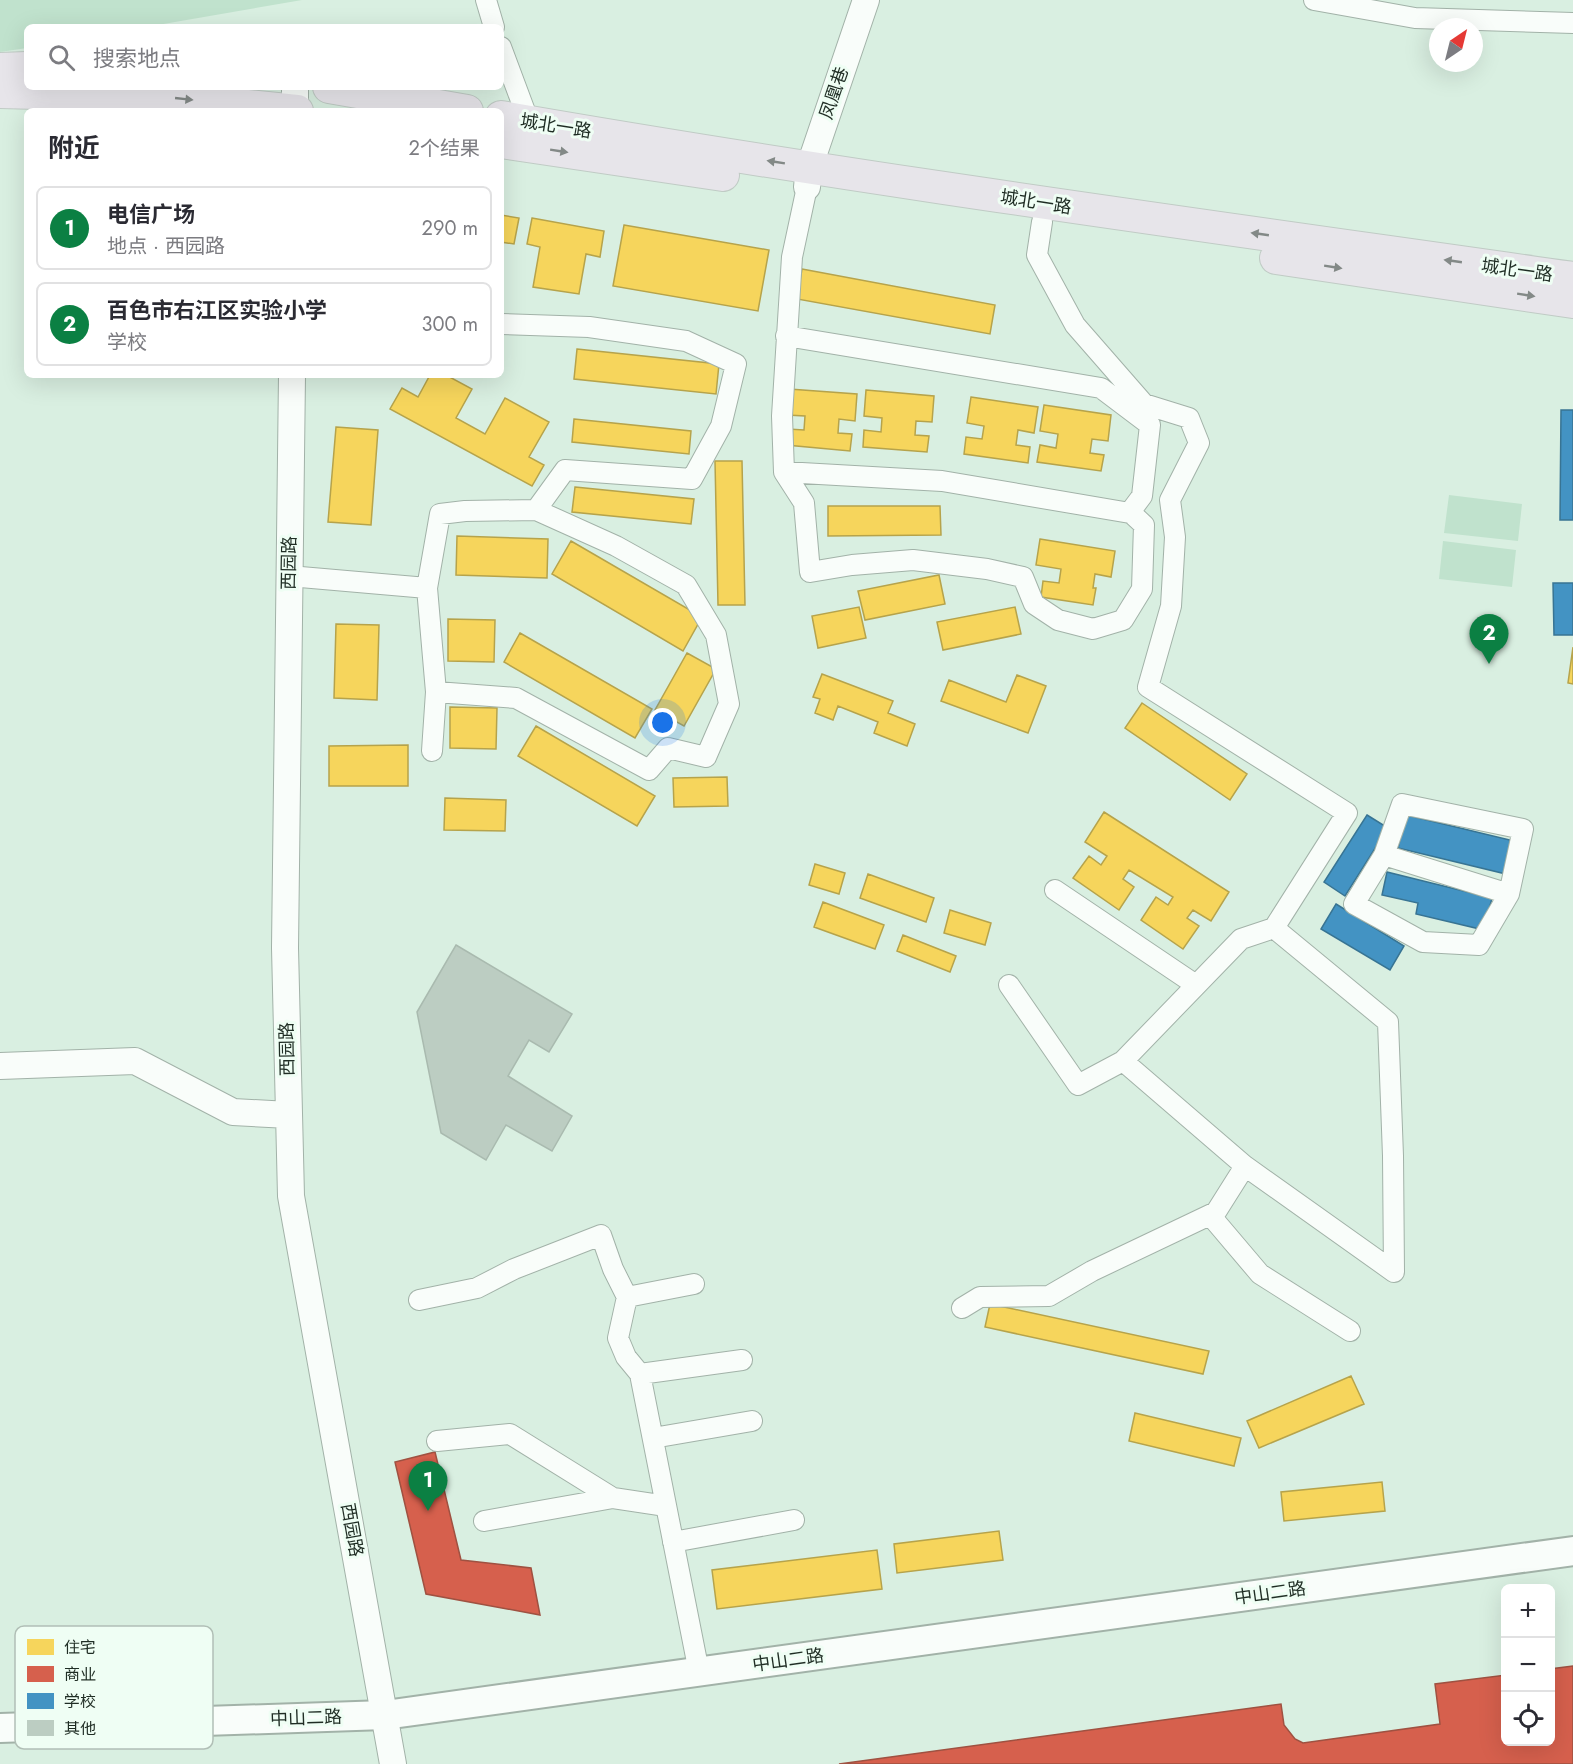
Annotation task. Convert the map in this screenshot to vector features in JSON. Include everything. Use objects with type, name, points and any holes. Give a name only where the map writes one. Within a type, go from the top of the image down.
[{"type":"main road","points":[[0,69],[24,68]]},
{"type":"main road","points":[[346,90],[450,108]]},
{"type":"main road","points":[[0,92],[150,96],[267,108]]},
{"type":"main road","name":"城北一路","points":[[515,119],[1042,222],[1573,302]]},
{"type":"main road","name":"城北一路","points":[[504,142],[1054,205],[1573,278]]},
{"type":"main road","name":"中山二路","points":[[213,1721],[385,1715],[1573,1551]]},
{"type":"main road","name":"中山二路","points":[[0,1728],[15,1727]]},
{"type":"street","points":[[486,0],[493,24]]},
{"type":"street","name":"凤凰巷","points":[[808,177],[866,0]]},
{"type":"street","points":[[1314,0],[1415,18],[1573,23]]},
{"type":"street","points":[[504,62],[515,119]]},
{"type":"street","points":[[295,90],[296,108]]},
{"type":"street","points":[[784,472],[942,481],[1130,513],[1144,525],[1142,589],[1123,620],[1093,629],[1058,621],[1034,604],[1023,577],[987,569],[913,560],[852,565],[810,572],[804,502],[784,472],[782,416],[792,257],[808,177]]},
{"type":"street","points":[[1009,985],[1078,1085],[1123,1061],[1241,939],[1274,928],[1347,813],[1148,687],[1171,606],[1175,537],[1170,500],[1198,443],[1189,418],[1144,404],[1075,325],[1037,255],[1042,222]]},
{"type":"street","points":[[504,324],[589,327],[686,341],[736,364],[721,426],[692,479],[565,470],[536,510]]},
{"type":"street","points":[[786,336],[1101,388],[1150,425],[1142,496],[1130,513]]},
{"type":"street","name":"西园路","points":[[292,378],[285,948],[291,1196],[393,1764]]},
{"type":"street","points":[[432,751],[436,692],[427,588],[440,514],[465,511],[536,510],[616,546],[686,585],[716,635],[729,705],[706,757],[668,748],[649,770],[516,698],[436,692]]},
{"type":"street","points":[[289,576],[427,588]]},
{"type":"street","points":[[1402,804],[1522,829],[1509,894],[1479,945],[1423,942],[1354,904],[1384,855],[1402,804]]},
{"type":"street","points":[[1384,855],[1509,894]]},
{"type":"street","points":[[1055,890],[1196,986]]},
{"type":"street","points":[[1123,1061],[1245,1166],[1394,1272],[1388,1022],[1274,928]]},
{"type":"street","points":[[0,1066],[135,1061],[233,1112],[289,1115]]},
{"type":"street","points":[[962,1308],[980,1297],[1049,1296],[1092,1271],[1216,1212],[1245,1166]]},
{"type":"street","points":[[1210,1215],[1260,1274],[1350,1331]]},
{"type":"street","points":[[419,1300],[477,1288],[514,1269],[601,1235],[613,1269],[627,1298],[618,1338],[626,1357],[640,1374],[699,1672]]},
{"type":"street","points":[[627,1298],[694,1284]]},
{"type":"street","points":[[640,1374],[742,1360]]},
{"type":"street","points":[[652,1438],[752,1421]]},
{"type":"street","points":[[437,1441],[510,1434],[613,1498]]},
{"type":"street","points":[[484,1521],[613,1498],[666,1506]]},
{"type":"street","points":[[673,1542],[794,1520]]},
{"type":"green space","points":[[0,0],[302,0],[163,24],[24,24],[24,48],[0,52]]},
{"type":"green space","points":[[1449,495],[1522,504],[1518,541],[1444,533]]},
{"type":"green space","points":[[1443,541],[1516,550],[1512,587],[1439,579]]},
{"type":"building: 住宅","points":[[504,216],[519,218],[514,244],[504,242]]},
{"type":"building: 住宅","points":[[532,218],[604,231],[600,257],[586,254],[579,294],[533,287],[540,247],[527,244]]},
{"type":"building: 住宅","points":[[624,225],[769,250],[758,311],[613,286]]},
{"type":"building: 住宅","points":[[802,269],[995,305],[990,334],[797,299]]},
{"type":"building: 住宅","points":[[577,349],[719,364],[716,394],[574,379]]},
{"type":"building: 住宅","points":[[428,378],[452,378],[472,389],[456,418],[485,434],[505,398],[549,422],[529,457],[544,465],[532,486],[390,409],[402,388],[418,397]]},
{"type":"building: 住宅","points":[[789,389],[857,394],[855,421],[839,419],[838,433],[852,434],[850,451],[786,445],[788,429],[804,430],[805,416],[787,415]]},
{"type":"building: 住宅","points":[[866,390],[934,396],[932,422],[916,421],[915,435],[929,436],[927,452],[863,447],[864,430],[881,432],[882,418],[864,416]]},
{"type":"building: 住宅","points":[[971,397],[1038,407],[1034,433],[1018,430],[1016,445],[1030,447],[1028,463],[964,454],[966,437],[982,439],[984,426],[967,423]]},
{"type":"building: 住宅","points":[[1044,405],[1111,415],[1108,441],[1092,439],[1090,453],[1104,455],[1101,471],[1037,462],[1040,445],[1056,448],[1058,434],[1040,431]]},
{"type":"building: 住宅","points":[[574,419],[691,431],[689,454],[572,442]]},
{"type":"building: 住宅","points":[[336,427],[378,430],[371,525],[328,522]]},
{"type":"building: 住宅","points":[[715,461],[742,461],[745,605],[718,605]]},
{"type":"building: 住宅","points":[[575,487],[694,499],[691,524],[572,512]]},
{"type":"building: 住宅","points":[[828,506],[940,506],[941,535],[828,536]]},
{"type":"building: 住宅","points":[[457,536],[548,539],[547,578],[456,575]]},
{"type":"building: 住宅","points":[[1040,539],[1115,551],[1111,577],[1095,574],[1093,588],[1096,588],[1093,605],[1041,597],[1043,581],[1059,583],[1061,569],[1036,565]]},
{"type":"building: 住宅","points":[[571,541],[702,617],[683,651],[552,574]]},
{"type":"building: 住宅","points":[[939,575],[945,604],[865,620],[858,591]]},
{"type":"building: 住宅","points":[[859,607],[866,638],[818,648],[812,616]]},
{"type":"building: 住宅","points":[[1015,607],[1021,634],[943,650],[937,622]]},
{"type":"building: 住宅","points":[[448,619],[495,620],[494,662],[448,661]]},
{"type":"building: 住宅","points":[[336,624],[379,625],[377,700],[334,698]]},
{"type":"building: 住宅","points":[[520,633],[652,709],[635,738],[504,662]]},
{"type":"building: 住宅","points":[[1573,647],[1573,684],[1568,683]]},
{"type":"building: 住宅","points":[[687,653],[716,669],[684,726],[655,710]]},
{"type":"building: 住宅","points":[[822,674],[893,701],[888,713],[915,724],[907,746],[874,733],[878,722],[838,706],[833,720],[815,713],[820,699],[813,697]]},
{"type":"building: 住宅","points":[[1017,675],[1046,686],[1028,733],[941,701],[949,680],[1006,702]]},
{"type":"building: 住宅","points":[[1142,703],[1247,774],[1230,800],[1125,728]]},
{"type":"building: 住宅","points":[[450,707],[497,708],[496,749],[450,748]]},
{"type":"building: 住宅","points":[[536,726],[655,796],[637,826],[518,756]]},
{"type":"building: 住宅","points":[[408,745],[408,786],[329,786],[329,746]]},
{"type":"building: 住宅","points":[[727,777],[728,806],[674,807],[673,778]]},
{"type":"building: 住宅","points":[[445,798],[506,800],[505,831],[444,830]]},
{"type":"building: 住宅","points":[[1104,812],[1229,892],[1211,921],[1193,910],[1187,918],[1199,926],[1183,949],[1141,920],[1156,897],[1168,905],[1173,897],[1129,870],[1123,879],[1134,887],[1119,910],[1073,878],[1089,856],[1101,865],[1107,856],[1085,842]]},
{"type":"building: 住宅","points":[[815,864],[845,873],[839,894],[809,885]]},
{"type":"building: 住宅","points":[[868,874],[934,898],[926,922],[860,898]]},
{"type":"building: 住宅","points":[[823,902],[884,925],[875,949],[814,927]]},
{"type":"building: 住宅","points":[[950,910],[991,923],[985,945],[944,933]]},
{"type":"building: 住宅","points":[[903,935],[956,956],[950,972],[897,951]]},
{"type":"building: 住宅","points":[[990,1304],[1209,1351],[1203,1374],[985,1327]]},
{"type":"building: 住宅","points":[[1351,1376],[1364,1404],[1259,1448],[1247,1421]]},
{"type":"building: 住宅","points":[[1135,1413],[1241,1438],[1234,1466],[1129,1441]]},
{"type":"building: 住宅","points":[[1382,1482],[1385,1511],[1284,1521],[1281,1492]]},
{"type":"building: 住宅","points":[[999,1531],[1003,1560],[897,1573],[894,1544]]},
{"type":"building: 住宅","points":[[877,1550],[882,1589],[717,1609],[712,1570]]},
{"type":"building: 商业","points":[[435,1452],[461,1560],[531,1568],[540,1615],[426,1594],[395,1462]]},
{"type":"building: 商业","points":[[1573,1666],[1573,1764],[839,1764],[1281,1704],[1284,1725],[1295,1739],[1303,1743],[1440,1724],[1435,1684],[1501,1676],[1501,1746],[1555,1746],[1555,1668]]},
{"type":"building: 学校","points":[[1561,410],[1573,410],[1573,520],[1560,520]]},
{"type":"building: 学校","points":[[1553,583],[1573,583],[1573,635],[1554,635]]},
{"type":"building: 学校","points":[[1367,815],[1388,828],[1345,896],[1324,882]]},
{"type":"building: 学校","points":[[1406,815],[1514,841],[1506,874],[1398,848]]},
{"type":"building: 学校","points":[[1387,872],[1492,898],[1484,930],[1416,914],[1418,903],[1382,895]]},
{"type":"building: 学校","points":[[1336,904],[1404,946],[1390,970],[1321,929]]},
{"type":"building: 其他","points":[[456,945],[572,1014],[549,1052],[529,1040],[508,1076],[572,1116],[552,1151],[506,1125],[486,1160],[441,1133],[417,1012]]},
{"type":"place","name":"百色市右江区实验小学","points":[[1489,664]]},
{"type":"place","name":"电信广场","points":[[428,1511]]}]
